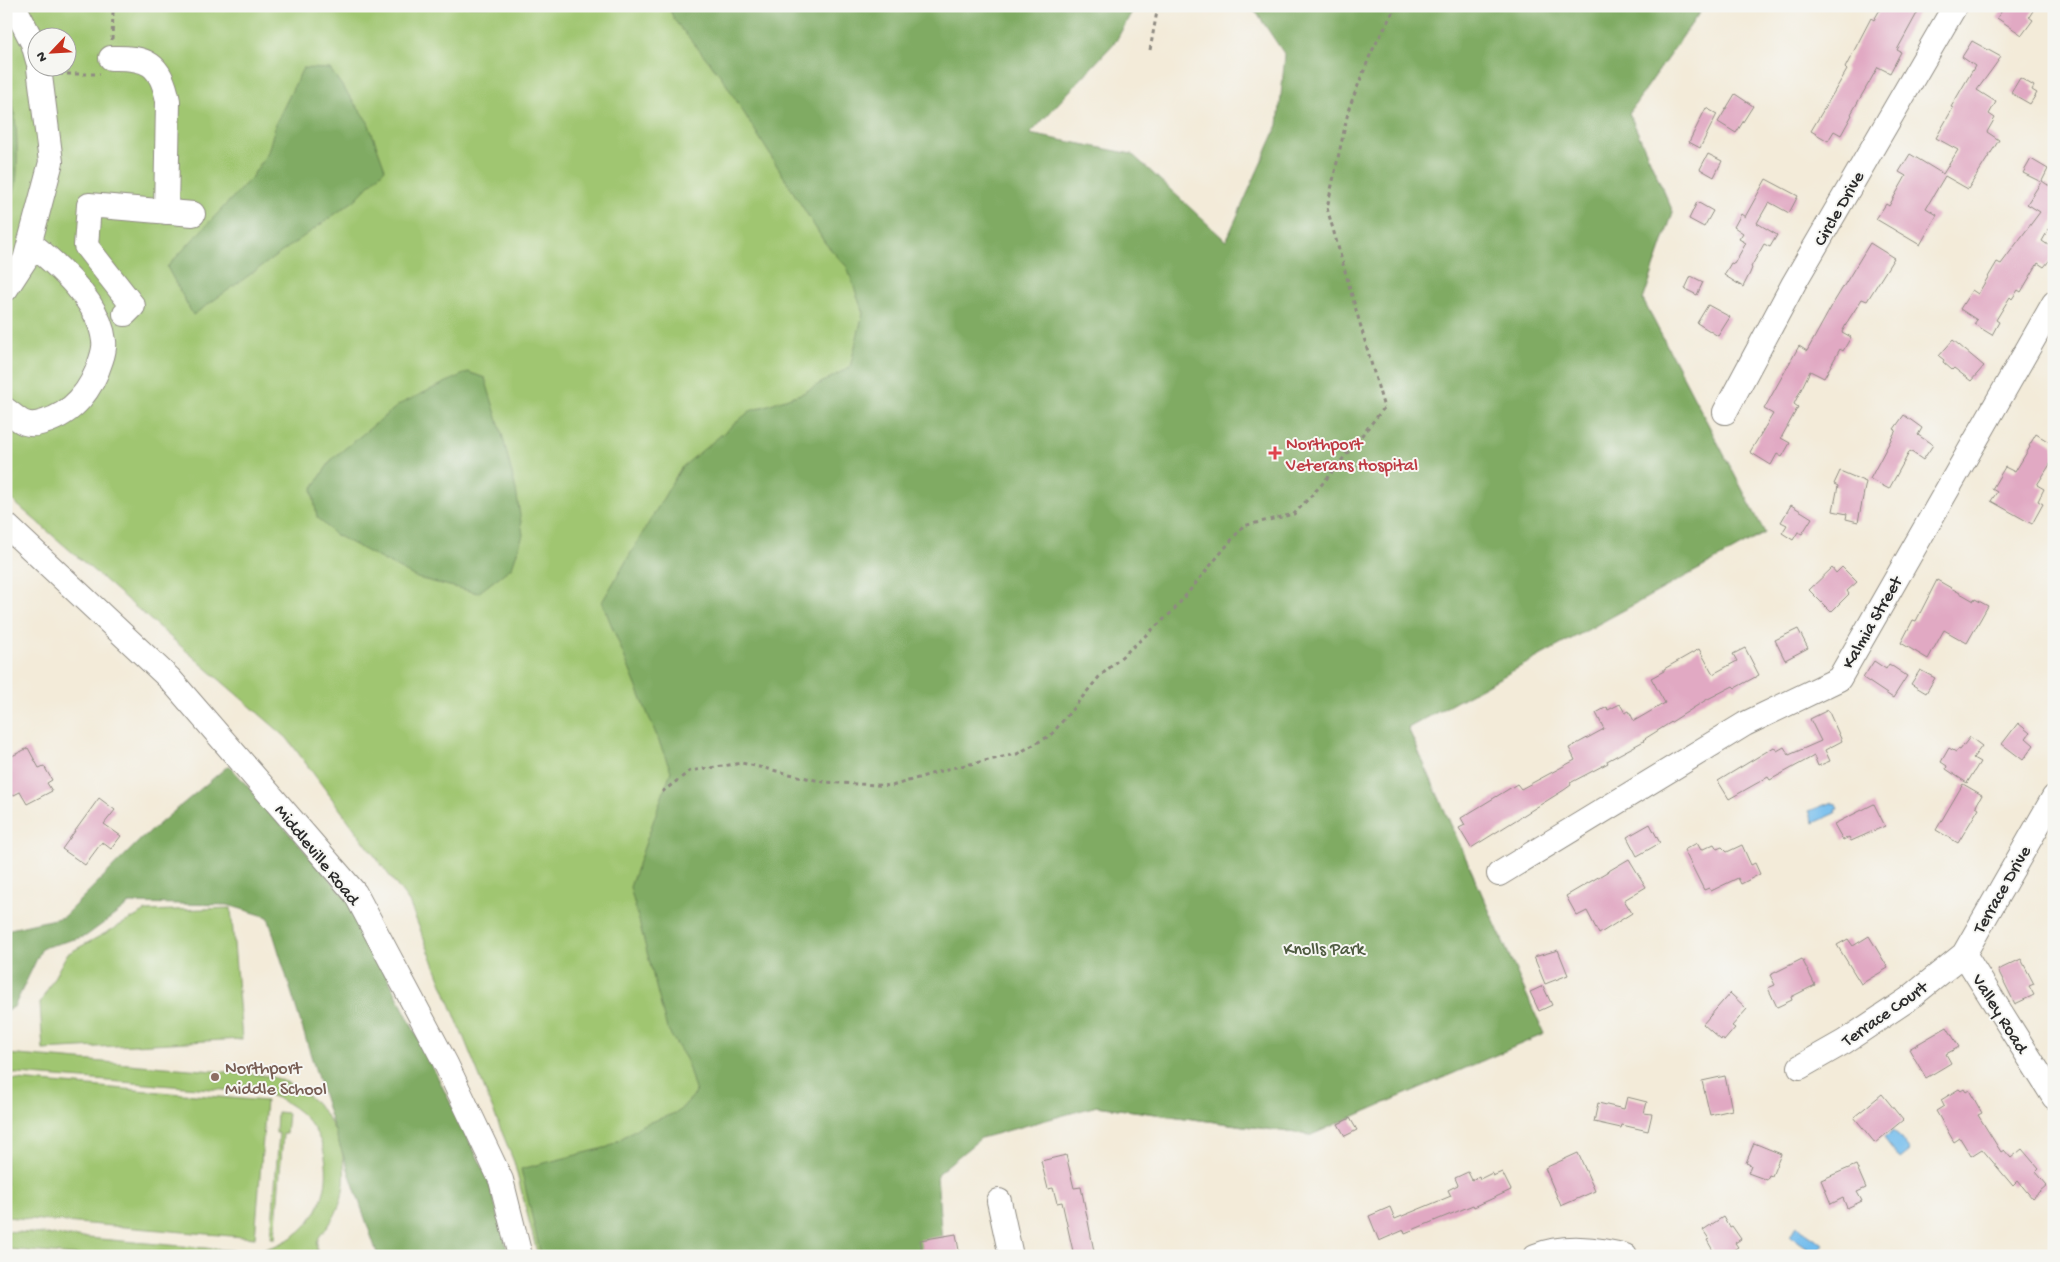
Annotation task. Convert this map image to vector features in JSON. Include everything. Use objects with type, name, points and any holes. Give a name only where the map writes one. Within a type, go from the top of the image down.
[{"type":"street","points":[[14,6],[28,33]]},
{"type":"street","name":"Circle Drive","points":[[1725,412],[1794,283],[1955,6]]},
{"type":"street","points":[[111,58],[131,58],[152,64],[165,86],[168,101],[166,212]]},
{"type":"street","points":[[6,289],[25,260],[51,162],[40,78]]},
{"type":"street","points":[[102,334],[127,322],[125,314],[133,306],[86,246],[89,205],[193,214]]},
{"type":"street","points":[[6,410],[24,423],[32,424],[49,420],[62,414],[77,403],[90,385],[100,363],[102,334],[84,298],[58,265],[30,243]]},
{"type":"street","name":"Kalmia Street","points":[[1499,874],[1745,724],[1839,679],[2054,303]]},
{"type":"street","name":"Middleville Road","points":[[6,525],[170,679],[355,893],[446,1064],[501,1180],[520,1256]]},
{"type":"street","name":"Terrace Drive","points":[[1964,954],[2054,797]]},
{"type":"street","name":"Terrace Court","points":[[1800,1067],[1844,1042],[1907,1000],[1964,954]]},
{"type":"street","name":"Valley Road","points":[[1964,954],[2054,1097]]},
{"type":"street","points":[[999,1201],[1010,1256]]},
{"type":"street","points":[[1535,1256],[1572,1249],[1604,1250],[1625,1256]]},
{"type":"path","points":[[1150,50],[1158,6]]},
{"type":"path","points":[[662,792],[690,771],[742,763],[824,782],[892,786],[947,770],[1016,754],[1051,735],[1099,677],[1172,612],[1243,526],[1294,514],[1324,482],[1384,408],[1327,208],[1349,108],[1371,53],[1396,6]]},
{"type":"green space","name":"Knolls Park","points":[[6,6],[861,6],[1294,652],[1578,58],[1704,6],[1629,113],[1673,212],[1643,300],[1765,533],[1408,728],[1544,1034],[1311,1135],[1096,1106],[980,1136],[842,1256],[538,1256],[514,1162],[409,902],[287,738],[6,495]]},
{"type":"green space","name":"Knolls Park","points":[[668,6],[1135,6],[1116,41],[1030,134],[1132,154],[1226,241],[1278,125],[1285,55],[1252,6],[1704,6],[1629,113],[1673,212],[1643,300],[1765,533],[1408,728],[1544,1034],[1311,1135],[1097,1106],[981,1138],[937,1174],[943,1256],[541,1256],[521,1169],[608,1147],[642,1125],[678,1112],[696,1093],[686,1059],[667,1029],[630,887],[671,771],[602,602],[681,468],[750,411],[803,393],[850,367],[863,313],[847,267],[825,243],[721,76],[675,21]]},
{"type":"green space","points":[[303,68],[330,69],[368,122],[385,169],[355,200],[193,315],[167,267],[251,178],[268,152],[276,123]]},
{"type":"green space","points":[[6,79],[15,115],[17,173],[15,187],[6,209]]},
{"type":"green space","points":[[468,372],[485,378],[516,490],[523,535],[512,567],[478,593],[417,578],[334,534],[317,517],[312,489],[332,459],[400,404]]},
{"type":"green space","points":[[229,765],[350,902],[488,1178],[509,1256],[378,1256],[330,1117],[268,917],[228,905],[131,903],[86,936],[42,948],[14,1007],[6,1011],[6,930],[63,917],[140,840]]},
{"type":"green space","points":[[231,908],[242,1039],[43,1050],[40,1003],[67,954],[146,911]]},
{"type":"green space","points":[[6,1054],[263,1075],[284,1081],[302,1091],[317,1104],[329,1121],[338,1139],[343,1159],[344,1179],[341,1200],[333,1219],[319,1238],[317,1256],[86,1256],[6,1249],[6,1231],[240,1251],[274,1246],[300,1231],[317,1209],[326,1183],[325,1155],[314,1129],[293,1107],[262,1093],[6,1073]]},
{"type":"green space","points":[[6,1079],[266,1101],[255,1238],[6,1217]]},
{"type":"green space","points":[[277,1112],[288,1113],[286,1134],[283,1134],[275,1238],[271,1238],[279,1133],[276,1133]]},
{"type":"water","points":[[1832,802],[1833,804],[1835,803],[1838,809],[1835,810],[1836,813],[1814,823],[1809,811]]},
{"type":"water","points":[[1894,1130],[1910,1151],[1900,1159],[1884,1138]]},
{"type":"water","points":[[1797,1226],[1823,1244],[1816,1254],[1806,1250],[1807,1248],[1790,1236]]},
{"type":"building","points":[[1882,6],[1921,6],[1897,50],[1901,52],[1890,73],[1878,67],[1841,135],[1834,131],[1828,141],[1811,131],[1847,70],[1845,68],[1871,18],[1874,20]]},
{"type":"building","points":[[2005,6],[2036,6],[2029,17],[2033,20],[2022,35],[1997,18]]},
{"type":"building","points":[[1972,41],[2001,57],[1977,90],[1996,102],[1989,114],[1995,118],[1987,132],[1999,140],[1968,189],[1945,176],[1926,208],[1937,215],[1920,245],[1876,219],[1886,204],[1889,206],[1906,176],[1899,172],[1910,154],[1943,174],[1958,150],[1936,138],[1953,108],[1951,107],[1975,66],[1962,57]]},
{"type":"building","points":[[2020,78],[2034,86],[2032,90],[2037,93],[2030,104],[2011,93]]},
{"type":"building","points":[[1735,94],[1753,106],[1736,133],[1718,122]]},
{"type":"building","points":[[1706,108],[1717,114],[1700,148],[1689,142]]},
{"type":"building","points":[[1708,154],[1722,161],[1714,177],[1700,169]]},
{"type":"building","points":[[2031,159],[2048,169],[2042,181],[2054,189],[2054,220],[2042,241],[2054,249],[2054,255],[2044,267],[2038,263],[2021,292],[2018,290],[2012,299],[2010,297],[1996,320],[1999,322],[1992,335],[1974,324],[1977,320],[1960,309],[1972,290],[1978,294],[1997,262],[2001,264],[2040,212],[2027,204],[2041,182],[2023,173]]},
{"type":"building","points":[[1766,179],[1798,196],[1789,213],[1769,202],[1757,223],[1777,235],[1770,247],[1764,244],[1751,267],[1743,287],[1724,275],[1731,263],[1734,264],[1746,243],[1739,239],[1743,233],[1734,227],[1741,214],[1745,217]]},
{"type":"building","points":[[1697,202],[1713,211],[1704,227],[1689,219]]},
{"type":"building","points":[[1870,243],[1894,258],[1867,301],[1862,299],[1849,319],[1842,332],[1851,337],[1843,351],[1840,349],[1824,378],[1810,371],[1794,404],[1798,407],[1781,438],[1790,443],[1782,457],[1777,454],[1771,465],[1750,452],[1773,414],[1764,409],[1799,346],[1807,351]]},
{"type":"building","points":[[1691,276],[1703,282],[1697,295],[1685,289]]},
{"type":"building","points":[[1708,305],[1730,317],[1718,336],[1697,323]]},
{"type":"building","points":[[1953,340],[1984,366],[1971,381],[1954,368],[1952,370],[1939,356]]},
{"type":"building","points":[[1904,415],[1922,428],[1918,435],[1933,445],[1923,460],[1910,451],[1889,489],[1870,479],[1896,430],[1894,429]]},
{"type":"building","points":[[2036,434],[2054,445],[2054,458],[2037,485],[2044,489],[2038,501],[2043,504],[2032,524],[1991,501],[1997,492],[1992,489],[2005,467],[2015,472]]},
{"type":"building","points":[[1840,471],[1866,482],[1858,522],[1846,519],[1847,514],[1833,511],[1838,486],[1834,484]]},
{"type":"building","points":[[1791,505],[1812,518],[1802,534],[1798,532],[1793,540],[1782,533],[1787,525],[1781,522]]},
{"type":"building","points":[[1842,567],[1857,582],[1847,591],[1849,594],[1831,612],[1809,590],[1832,568],[1836,573]]},
{"type":"building","points":[[1937,580],[1974,601],[1975,599],[1988,606],[1967,643],[1944,630],[1928,659],[1901,643],[1913,620],[1916,621]]},
{"type":"building","points":[[1798,629],[1808,648],[1785,660],[1775,640]]},
{"type":"building","points":[[1745,648],[1759,675],[1735,688],[1733,686],[1706,700],[1644,741],[1607,761],[1608,763],[1570,783],[1571,785],[1564,790],[1471,848],[1459,828],[1465,825],[1461,818],[1517,784],[1521,789],[1575,760],[1569,748],[1604,729],[1596,713],[1607,707],[1608,710],[1620,704],[1625,713],[1629,711],[1634,721],[1665,703],[1651,678],[1664,671],[1664,669],[1699,649],[1713,674],[1737,661],[1733,654]]},
{"type":"building","points":[[1874,661],[1886,669],[1889,664],[1907,676],[1893,698],[1863,678]]},
{"type":"building","points":[[1920,670],[1935,678],[1926,693],[1911,684]]},
{"type":"building","points":[[1828,710],[1842,741],[1825,750],[1830,761],[1818,766],[1814,756],[1770,780],[1768,777],[1729,799],[1718,781],[1774,747],[1777,751],[1784,747],[1789,755],[1821,741],[1810,719]]},
{"type":"building","points":[[2018,723],[2030,733],[2026,738],[2034,745],[2023,760],[2002,744]]},
{"type":"building","points":[[1970,737],[1982,746],[1973,758],[1980,762],[1967,783],[1946,769],[1947,766],[1941,762],[1949,748],[1956,752],[1958,749],[1960,750]]},
{"type":"building","points":[[28,748],[39,768],[44,766],[52,780],[47,783],[52,791],[27,804],[20,792],[6,799],[6,759]]},
{"type":"building","points":[[1963,784],[1982,795],[1976,806],[1979,808],[1958,843],[1936,830]]},
{"type":"building","points":[[99,798],[115,810],[104,824],[121,836],[111,849],[102,842],[85,865],[62,849]]},
{"type":"building","points":[[1874,804],[1885,826],[1851,841],[1849,837],[1843,840],[1834,824]]},
{"type":"building","points":[[1650,824],[1660,843],[1637,856],[1627,837]]},
{"type":"building","points":[[1697,843],[1701,850],[1714,844],[1717,849],[1722,847],[1727,852],[1742,845],[1751,865],[1755,863],[1760,874],[1741,884],[1738,878],[1711,891],[1709,888],[1704,890],[1684,850]]},
{"type":"building","points":[[1629,859],[1646,887],[1624,900],[1632,913],[1599,934],[1587,911],[1577,916],[1566,896]]},
{"type":"building","points":[[1869,936],[1888,968],[1861,984],[1837,945],[1848,939],[1853,946]]},
{"type":"building","points":[[1558,950],[1568,975],[1545,984],[1534,957]]},
{"type":"building","points":[[1802,959],[1815,985],[1791,997],[1792,1000],[1777,1007],[1768,988],[1775,985],[1770,975]]},
{"type":"building","points":[[2021,959],[2034,984],[2029,986],[2034,995],[2015,1004],[1998,970]]},
{"type":"building","points":[[1543,986],[1552,1005],[1539,1011],[1530,992]]},
{"type":"building","points":[[1730,993],[1747,1009],[1732,1026],[1735,1028],[1724,1041],[1703,1024]]},
{"type":"building","points":[[1947,1027],[1959,1047],[1946,1054],[1951,1063],[1926,1078],[1909,1049]]},
{"type":"building","points":[[1725,1076],[1732,1110],[1710,1115],[1702,1081]]},
{"type":"building","points":[[1959,1089],[1961,1091],[1964,1089],[1966,1092],[1969,1090],[1982,1113],[1978,1115],[2001,1152],[2004,1150],[2011,1158],[2022,1149],[2039,1169],[2036,1172],[2047,1185],[2032,1198],[2018,1181],[2013,1186],[1982,1149],[1971,1156],[1960,1138],[1954,1142],[1936,1111],[1944,1106],[1941,1100]]},
{"type":"building","points":[[1882,1094],[1903,1120],[1875,1143],[1854,1117]]},
{"type":"building","points":[[1627,1097],[1647,1102],[1644,1113],[1652,1114],[1648,1131],[1622,1125],[1621,1128],[1594,1122],[1598,1103],[1624,1109]]},
{"type":"building","points":[[1350,1118],[1357,1130],[1345,1136],[1338,1124]]},
{"type":"building","points":[[1754,1143],[1781,1154],[1772,1176],[1769,1175],[1767,1180],[1748,1173],[1751,1165],[1746,1163]]},
{"type":"building","points":[[1578,1153],[1595,1191],[1561,1206],[1545,1168]]},
{"type":"building","points":[[1066,1155],[1074,1188],[1081,1187],[1095,1256],[1074,1256],[1062,1202],[1057,1203],[1053,1188],[1048,1189],[1041,1161]]},
{"type":"building","points":[[1856,1165],[1866,1188],[1857,1192],[1862,1201],[1847,1208],[1843,1198],[1831,1204],[1821,1180]]},
{"type":"building","points":[[1468,1172],[1472,1180],[1479,1176],[1480,1179],[1492,1173],[1493,1176],[1502,1172],[1511,1190],[1474,1207],[1473,1205],[1405,1233],[1404,1230],[1379,1241],[1369,1216],[1390,1207],[1395,1219],[1451,1196],[1448,1190],[1458,1185],[1455,1178]]},
{"type":"building","points":[[1723,1217],[1741,1239],[1735,1243],[1738,1247],[1724,1256],[1716,1256],[1703,1230]]},
{"type":"building","points":[[956,1234],[960,1256],[932,1256],[931,1251],[922,1252],[920,1240]]},
{"type":"place","name":"Northport Veterans Hospital","points":[[1275,453]]},
{"type":"place","name":"Northport Middle School","points":[[215,1077]]}]
